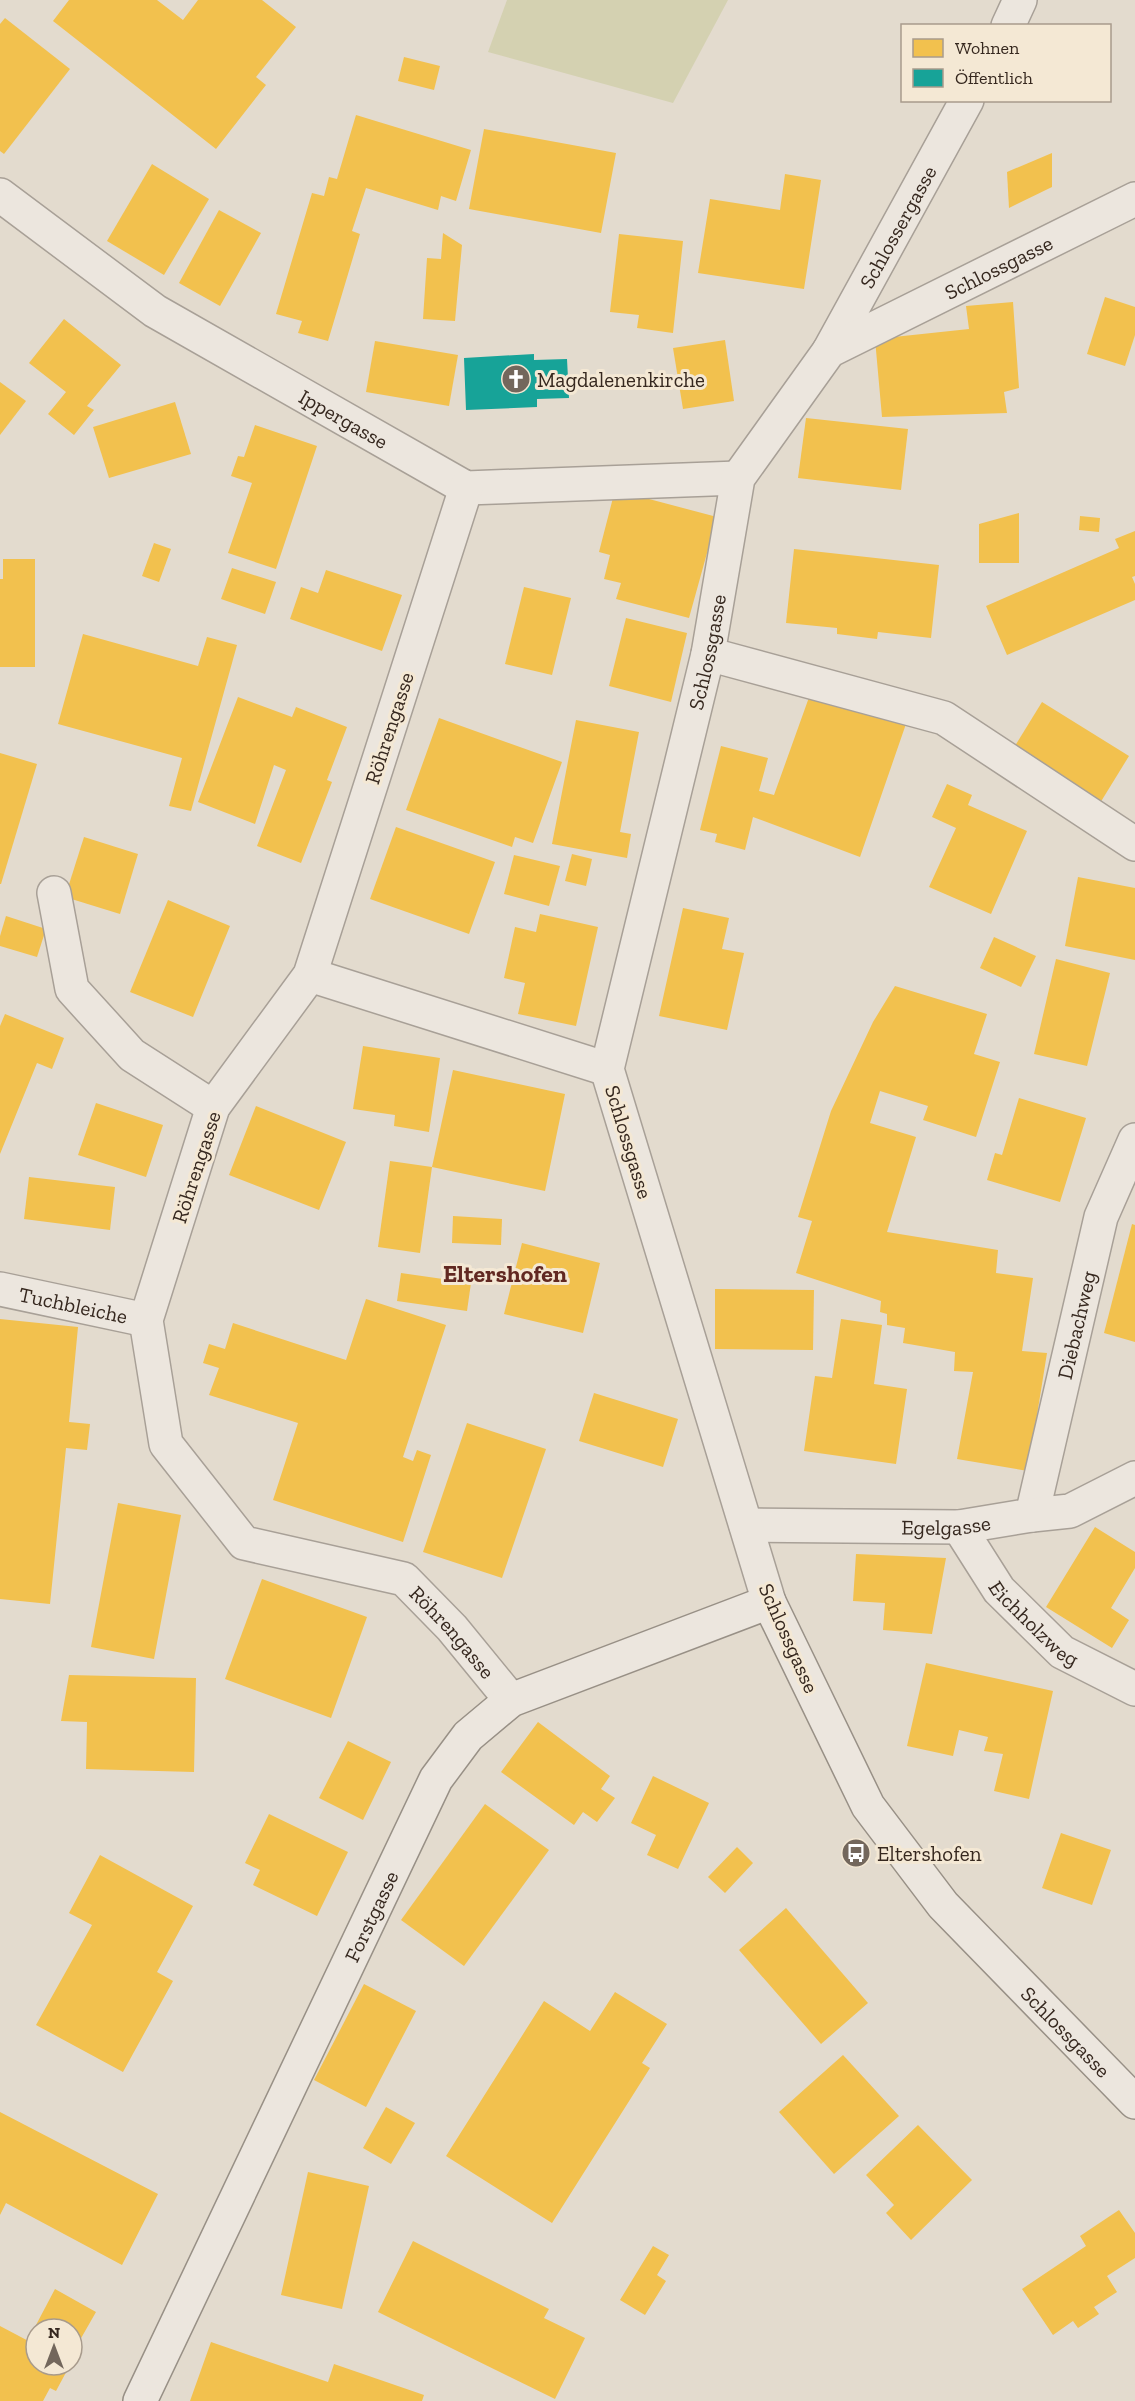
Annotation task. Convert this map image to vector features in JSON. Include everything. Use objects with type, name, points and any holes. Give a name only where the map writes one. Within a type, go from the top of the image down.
[{"type":"street","name":"Schlossergasse","points":[[829,351],[966,102]]},
{"type":"street","name":"Ippergasse","points":[[0,195],[155,311],[466,488]]},
{"type":"street","name":"Schlossgasse","points":[[1135,199],[829,351],[738,478],[708,654],[607,1069],[768,1602],[868,1806],[943,1905],[1135,2103]]},
{"type":"street","points":[[466,488],[738,478]]},
{"type":"street","name":"Röhrengasse","points":[[466,488],[310,975],[213,1107],[147,1320],[166,1444],[244,1543],[404,1579],[452,1628],[511,1700]]},
{"type":"street","points":[[708,654],[944,718],[1135,844]]},
{"type":"street","points":[[54,893],[72,989],[132,1055],[213,1107]]},
{"type":"street","points":[[310,975],[607,1069]]},
{"type":"street","name":"Diebachweg","points":[[1032,1515],[1101,1217],[1135,1140]]},
{"type":"street","name":"Tuchbleiche","points":[[0,1289],[147,1320]]},
{"type":"street","name":"Egelgasse","points":[[746,1525],[959,1527],[1070,1511],[1135,1478]]},
{"type":"street","name":"Eichholzweg","points":[[959,1527],[999,1590],[1062,1652],[1135,1689]]},
{"type":"street","name":"Forstgasse","points":[[140,2401],[436,1779],[468,1736],[511,1700],[768,1602]]},
{"type":"shaded area","points":[[507,0],[728,0],[673,103],[488,52]]},
{"type":"building: Wohnen","points":[[69,0],[157,0],[183,20],[198,0],[262,0],[296,27],[256,77],[266,85],[216,149],[53,21]]},
{"type":"building: Wohnen","points":[[5,18],[70,69],[4,154],[0,151],[0,24]]},
{"type":"building: Wohnen","points":[[404,57],[440,66],[434,90],[398,81]]},
{"type":"building: Wohnen","points":[[356,115],[471,150],[456,201],[441,196],[438,210],[366,188],[352,231],[360,234],[328,341],[298,333],[302,321],[276,314],[312,193],[324,196],[329,177],[337,179]]},
{"type":"building: Wohnen","points":[[484,129],[616,153],[601,233],[469,209]]},
{"type":"building: Wohnen","points":[[1052,153],[1052,187],[1009,208],[1007,172]]},
{"type":"building: Wohnen","points":[[152,164],[209,199],[164,275],[107,241]]},
{"type":"building: Wohnen","points":[[785,174],[821,180],[804,289],[698,273],[710,199],[780,210]]},
{"type":"building: Wohnen","points":[[219,210],[261,233],[220,306],[179,283]]},
{"type":"building: Wohnen","points":[[443,233],[462,245],[455,321],[423,319],[427,258],[441,259]]},
{"type":"building: Wohnen","points":[[619,234],[683,241],[673,333],[637,328],[639,315],[610,312]]},
{"type":"building: Wohnen","points":[[1105,297],[1135,307],[1135,335],[1125,366],[1087,354]]},
{"type":"building: Wohnen","points":[[1013,302],[1019,388],[1004,392],[1007,413],[882,417],[875,339],[969,329],[966,306]]},
{"type":"building: Wohnen","points":[[64,319],[121,365],[87,406],[94,410],[74,435],[48,414],[66,392],[29,363]]},
{"type":"building: Wohnen","points":[[725,340],[734,401],[683,409],[673,348]]},
{"type":"building: Wohnen","points":[[375,341],[458,355],[449,406],[366,392]]},
{"type":"building: Wohnen","points":[[0,382],[26,401],[0,435]]},
{"type":"building: Wohnen","points":[[175,402],[191,454],[109,478],[93,427]]},
{"type":"building: Wohnen","points":[[806,418],[908,429],[901,490],[798,478]]},
{"type":"building: Wohnen","points":[[255,425],[317,446],[276,569],[228,553],[252,483],[231,476],[238,456],[244,457]]},
{"type":"building: Wohnen","points":[[615,490],[717,517],[689,618],[616,599],[621,583],[604,579],[610,555],[599,552]]},
{"type":"building: Wohnen","points":[[1019,513],[1019,563],[979,563],[979,524]]},
{"type":"building: Wohnen","points":[[1080,516],[1100,518],[1099,532],[1079,530]]},
{"type":"building: Wohnen","points":[[1135,531],[1135,576],[1132,577],[1135,584],[1135,600],[1007,655],[986,606],[1119,548],[1115,539]]},
{"type":"building: Wohnen","points":[[154,543],[171,549],[159,582],[142,576]]},
{"type":"building: Wohnen","points":[[794,549],[939,565],[931,638],[878,632],[877,639],[837,634],[837,628],[786,623]]},
{"type":"building: Wohnen","points":[[3,559],[35,559],[35,667],[0,667],[0,579],[3,579]]},
{"type":"building: Wohnen","points":[[232,568],[276,582],[265,614],[221,599]]},
{"type":"building: Wohnen","points":[[326,570],[402,595],[382,651],[290,619],[301,587],[318,593]]},
{"type":"building: Wohnen","points":[[524,587],[571,598],[552,675],[505,664]]},
{"type":"building: Wohnen","points":[[626,618],[687,633],[671,702],[609,686]]},
{"type":"building: Wohnen","points":[[83,634],[198,666],[207,637],[237,645],[191,811],[169,806],[182,758],[58,724]]},
{"type":"building: Wohnen","points":[[812,689],[907,721],[860,857],[753,817],[745,850],[715,842],[717,834],[700,830],[721,746],[768,758],[759,791],[774,795]]},
{"type":"building: Wohnen","points":[[238,697],[292,717],[296,707],[347,727],[327,780],[332,782],[301,863],[257,846],[286,770],[274,765],[255,824],[198,802]]},
{"type":"building: Wohnen","points":[[1042,702],[1129,756],[1097,808],[1010,754]]},
{"type":"building: Wohnen","points":[[439,718],[562,762],[533,843],[515,837],[512,847],[406,810]]},
{"type":"building: Wohnen","points":[[576,720],[639,732],[620,832],[631,834],[627,858],[552,844]]},
{"type":"building: Wohnen","points":[[0,753],[37,764],[1,884],[0,884]]},
{"type":"building: Wohnen","points":[[947,784],[972,795],[968,805],[1027,831],[991,914],[929,887],[956,828],[932,817]]},
{"type":"building: Wohnen","points":[[396,827],[495,862],[469,934],[370,899]]},
{"type":"building: Wohnen","points":[[84,837],[138,854],[120,914],[65,897]]},
{"type":"building: Wohnen","points":[[572,854],[592,859],[586,886],[565,881]]},
{"type":"building: Wohnen","points":[[514,855],[560,866],[549,906],[504,894]]},
{"type":"building: Wohnen","points":[[1078,877],[1135,888],[1135,960],[1065,946]]},
{"type":"building: Wohnen","points":[[168,900],[230,926],[193,1017],[130,992]]},
{"type":"building: Wohnen","points":[[683,908],[729,918],[722,949],[744,953],[727,1030],[659,1016]]},
{"type":"building: Wohnen","points":[[540,914],[598,927],[576,1026],[518,1014],[525,983],[504,978],[515,927],[536,932]]},
{"type":"building: Wohnen","points":[[6,916],[46,929],[37,957],[0,946],[0,936]]},
{"type":"building: Wohnen","points":[[994,937],[1036,956],[1021,987],[980,968]]},
{"type":"building: Wohnen","points":[[1056,959],[1110,973],[1087,1066],[1034,1054]]},
{"type":"building: Wohnen","points":[[895,986],[987,1014],[974,1054],[1000,1062],[976,1137],[923,1120],[928,1106],[880,1091],[870,1123],[916,1137],[887,1232],[998,1250],[996,1273],[1033,1278],[1022,1351],[1047,1353],[1028,1471],[957,1459],[973,1372],[954,1371],[955,1352],[903,1343],[905,1328],[887,1325],[887,1314],[880,1312],[881,1301],[796,1273],[812,1221],[798,1217],[831,1111],[873,1022]]},
{"type":"building: Wohnen","points":[[5,1014],[64,1038],[52,1069],[37,1063],[0,1154],[0,1026]]},
{"type":"building: Wohnen","points":[[363,1046],[440,1058],[429,1132],[394,1126],[395,1115],[353,1109]]},
{"type":"building: Wohnen","points":[[453,1070],[565,1094],[545,1191],[432,1167]]},
{"type":"building: Wohnen","points":[[1019,1098],[1086,1118],[1060,1202],[987,1180],[995,1153],[1002,1155]]},
{"type":"building: Wohnen","points":[[96,1103],[163,1125],[146,1177],[78,1155]]},
{"type":"building: Wohnen","points":[[256,1106],[346,1142],[319,1210],[229,1175]]},
{"type":"building: Wohnen","points":[[390,1161],[432,1167],[420,1253],[378,1247]]},
{"type":"building: Wohnen","points":[[29,1177],[115,1187],[110,1230],[24,1219]]},
{"type":"building: Wohnen","points":[[453,1216],[502,1219],[501,1245],[452,1243]]},
{"type":"building: Wohnen","points":[[1132,1224],[1135,1225],[1135,1342],[1104,1333]]},
{"type":"building: Wohnen","points":[[522,1243],[600,1263],[583,1333],[504,1314]]},
{"type":"building: Wohnen","points":[[401,1273],[471,1283],[467,1311],[397,1301]]},
{"type":"building: Wohnen","points":[[715,1289],[814,1290],[813,1350],[715,1349]]},
{"type":"building: Wohnen","points":[[366,1299],[446,1325],[403,1457],[413,1461],[417,1450],[431,1455],[403,1542],[273,1500],[298,1423],[209,1395],[219,1368],[203,1363],[209,1344],[225,1349],[233,1323],[346,1360]]},
{"type":"building: Wohnen","points":[[0,1319],[78,1327],[69,1422],[90,1424],[87,1450],[66,1448],[50,1604],[0,1599]]},
{"type":"building: Wohnen","points":[[841,1319],[882,1325],[874,1384],[907,1389],[896,1464],[804,1451],[815,1376],[832,1378]]},
{"type":"building: Wohnen","points":[[594,1393],[678,1419],[663,1467],[579,1441]]},
{"type":"building: Wohnen","points":[[467,1423],[546,1449],[502,1578],[423,1552]]},
{"type":"building: Wohnen","points":[[118,1503],[181,1515],[154,1659],[91,1647]]},
{"type":"building: Wohnen","points":[[1095,1527],[1135,1552],[1135,1568],[1111,1608],[1129,1620],[1112,1648],[1046,1607]]},
{"type":"building: Wohnen","points":[[856,1554],[946,1558],[932,1634],[883,1630],[885,1603],[853,1601]]},
{"type":"building: Wohnen","points":[[262,1579],[367,1617],[331,1718],[225,1679]]},
{"type":"building: Wohnen","points":[[926,1663],[1053,1691],[1029,1799],[994,1791],[1003,1754],[984,1751],[988,1737],[959,1730],[953,1756],[907,1746]]},
{"type":"building: Wohnen","points":[[69,1675],[196,1678],[194,1772],[86,1769],[87,1722],[61,1721]]},
{"type":"building: Wohnen","points":[[538,1722],[610,1776],[601,1789],[615,1798],[597,1822],[583,1812],[574,1825],[501,1772]]},
{"type":"building: Wohnen","points":[[348,1741],[391,1762],[363,1820],[319,1798]]},
{"type":"building: Wohnen","points":[[653,1776],[709,1803],[678,1869],[647,1855],[656,1835],[631,1823]]},
{"type":"building: Wohnen","points":[[485,1804],[549,1850],[464,1966],[401,1920]]},
{"type":"building: Wohnen","points":[[269,1814],[348,1852],[317,1916],[253,1885],[260,1870],[245,1863]]},
{"type":"building: Wohnen","points":[[1061,1833],[1111,1850],[1092,1905],[1042,1888]]},
{"type":"building: Wohnen","points":[[737,1847],[753,1863],[725,1893],[708,1877]]},
{"type":"building: Wohnen","points":[[100,1855],[193,1906],[157,1972],[173,1981],[123,2072],[36,2025],[92,1925],[69,1913]]},
{"type":"building: Wohnen","points":[[786,1908],[868,2003],[821,2044],[739,1950]]},
{"type":"building: Wohnen","points":[[364,1984],[416,2011],[366,2107],[314,2080]]},
{"type":"building: Wohnen","points":[[615,1992],[667,2024],[642,2063],[650,2068],[552,2223],[446,2156],[544,2001],[590,2031]]},
{"type":"building: Wohnen","points":[[843,2055],[899,2116],[834,2174],[779,2112]]},
{"type":"building: Wohnen","points":[[386,2107],[415,2123],[391,2164],[363,2148]]},
{"type":"building: Wohnen","points":[[0,2112],[158,2194],[122,2265],[6,2203],[0,2215]]},
{"type":"building: Wohnen","points":[[918,2125],[972,2180],[911,2240],[886,2213],[894,2205],[866,2175]]},
{"type":"building: Wohnen","points":[[308,2172],[369,2186],[342,2309],[281,2295]]},
{"type":"building: Wohnen","points":[[1119,2210],[1135,2233],[1135,2258],[1107,2276],[1117,2292],[1094,2307],[1099,2314],[1078,2328],[1073,2321],[1053,2335],[1022,2289],[1086,2246],[1080,2236]]},
{"type":"building: Wohnen","points":[[413,2241],[549,2309],[544,2318],[585,2338],[555,2399],[378,2312]]},
{"type":"building: Wohnen","points":[[653,2246],[669,2255],[657,2275],[666,2281],[645,2315],[620,2300]]},
{"type":"building: Wohnen","points":[[55,2289],[96,2312],[84,2333],[84,2317],[40,2317]]},
{"type":"building: Wohnen","points":[[0,2326],[24,2339],[24,2377],[64,2377],[56,2391],[50,2388],[43,2401],[0,2401]]},
{"type":"building: Wohnen","points":[[211,2342],[328,2382],[334,2364],[424,2395],[422,2401],[190,2401]]},
{"type":"building: Öffentlich","name":"Magdalenenkirche","points":[[534,354],[534,360],[567,359],[569,398],[537,399],[537,407],[466,410],[464,358]]},
{"type":"place","name":"Magdalenenkirche","points":[[516,379]]},
{"type":"place","name":"Eltershofen","points":[[856,1853]]},
{"type":"district","name":"Eltershofen","points":[[505,1273]]}]
